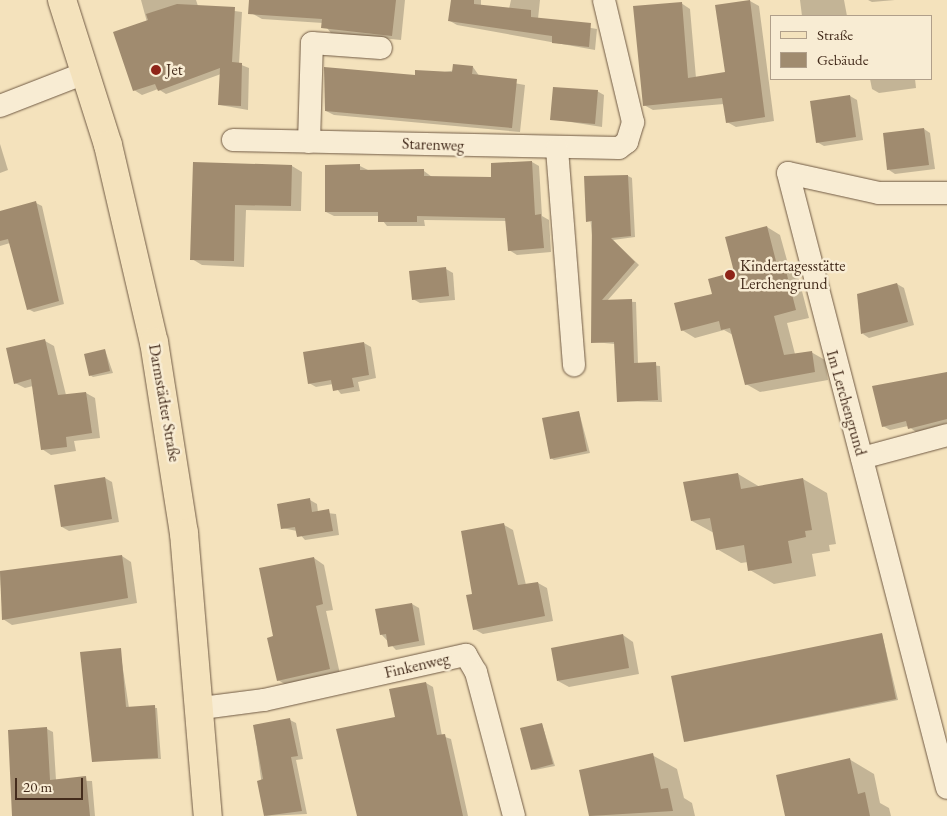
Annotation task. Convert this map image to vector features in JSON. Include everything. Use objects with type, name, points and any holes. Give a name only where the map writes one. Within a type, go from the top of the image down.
[{"type":"main road","name":"Darmstädter Straße","points":[[62,0],[132,236],[154,342],[175,460],[202,708],[208,816]]},
{"type":"street","name":"Starenweg","points":[[234,140],[610,150],[627,142],[631,134],[633,122],[604,0]]},
{"type":"street","points":[[308,142],[312,43],[381,48]]},
{"type":"street","points":[[0,106],[85,73]]},
{"type":"street","points":[[558,149],[574,365]]},
{"type":"street","name":"Im Lerchengrund","points":[[947,193],[879,193],[788,173],[838,379],[862,458],[947,788]]},
{"type":"street","points":[[862,458],[947,435]]},
{"type":"street","name":"Finkenweg","points":[[202,708],[264,700],[466,654],[476,672],[514,816]]},
{"type":"building","points":[[249,0],[396,0],[392,36],[321,28],[322,19],[248,14]]},
{"type":"building","points":[[451,0],[474,0],[474,4],[531,10],[531,17],[591,23],[589,47],[552,43],[552,36],[448,21]]},
{"type":"building","points":[[750,0],[765,117],[726,123],[722,98],[643,106],[633,6],[682,2],[688,78],[725,72],[715,5]]},
{"type":"building","points":[[177,4],[235,7],[232,62],[242,63],[241,106],[218,105],[220,68],[158,91],[155,84],[133,91],[113,32],[148,20],[146,14]]},
{"type":"building","points":[[453,64],[473,66],[472,74],[517,79],[512,128],[325,111],[324,67],[415,75],[415,70],[452,72]]},
{"type":"building","points":[[553,87],[598,90],[595,124],[550,120]]},
{"type":"building","points":[[850,95],[856,137],[816,143],[810,101]]},
{"type":"building","points":[[924,128],[929,165],[887,170],[883,133]]},
{"type":"building","points":[[532,161],[535,215],[541,214],[544,248],[508,251],[505,218],[417,216],[417,222],[378,222],[378,212],[325,212],[325,165],[360,164],[360,170],[424,169],[424,176],[491,177],[491,163]]},
{"type":"building","points":[[193,162],[292,165],[291,206],[235,205],[234,261],[190,260]]},
{"type":"building","points":[[628,175],[631,236],[611,238],[635,262],[602,300],[632,299],[634,363],[656,362],[658,400],[617,402],[614,342],[591,343],[592,221],[586,222],[584,176]]},
{"type":"building","points":[[36,201],[59,301],[27,310],[8,239],[0,241],[0,211]]},
{"type":"building","points":[[767,226],[778,269],[785,267],[796,310],[774,316],[784,355],[812,351],[815,372],[745,385],[730,328],[721,330],[719,321],[681,331],[674,303],[712,294],[708,279],[734,272],[725,237]]},
{"type":"building","points":[[446,267],[449,296],[412,300],[409,271]]},
{"type":"building","points":[[897,283],[908,322],[861,334],[857,294]]},
{"type":"building","points":[[45,339],[58,395],[86,392],[92,433],[66,437],[67,447],[41,450],[31,379],[14,384],[6,348]]},
{"type":"building","points":[[364,342],[369,375],[352,378],[354,387],[333,391],[331,380],[308,384],[303,352]]},
{"type":"building","points":[[105,349],[110,371],[89,376],[84,354]]},
{"type":"building","points":[[947,372],[947,419],[908,429],[906,421],[882,427],[872,386]]},
{"type":"building","points":[[579,411],[587,451],[550,459],[542,418]]},
{"type":"building","points":[[738,473],[741,489],[803,478],[812,530],[805,531],[806,537],[788,541],[792,563],[748,571],[744,545],[716,550],[710,518],[691,521],[683,482]]},
{"type":"building","points":[[105,477],[112,519],[61,527],[54,485]]},
{"type":"building","points":[[310,498],[312,512],[329,509],[333,531],[297,537],[295,527],[281,529],[277,504]]},
{"type":"building","points":[[504,523],[518,585],[538,582],[545,616],[473,630],[466,595],[472,594],[461,531]]},
{"type":"building","points":[[122,555],[128,598],[2,620],[0,571]]},
{"type":"building","points":[[314,557],[323,604],[316,606],[330,669],[277,681],[267,638],[273,636],[259,568]]},
{"type":"building","points":[[412,603],[419,641],[388,647],[386,634],[380,635],[375,609]]},
{"type":"building","points":[[882,633],[896,699],[684,742],[671,676]]},
{"type":"building","points":[[623,634],[629,668],[557,681],[551,648]]},
{"type":"building","points":[[121,648],[126,707],[155,705],[158,758],[92,762],[80,652]]},
{"type":"building","points":[[426,682],[437,735],[445,734],[463,816],[357,816],[336,729],[395,717],[389,689]]},
{"type":"building","points":[[290,718],[298,756],[291,757],[302,811],[264,816],[257,781],[263,779],[253,725]]},
{"type":"building","points":[[542,723],[553,764],[531,770],[520,728]]},
{"type":"building","points":[[47,727],[50,780],[86,776],[90,816],[12,816],[8,730]]},
{"type":"building","points":[[653,753],[661,789],[668,788],[673,811],[589,816],[579,770]]},
{"type":"building","points":[[850,758],[858,794],[865,792],[870,816],[785,816],[776,775]]},
{"type":"place","name":"Jet","points":[[156,70]]},
{"type":"place","name":"Kindertagesstätte Lerchengrund","points":[[730,275]]}]
